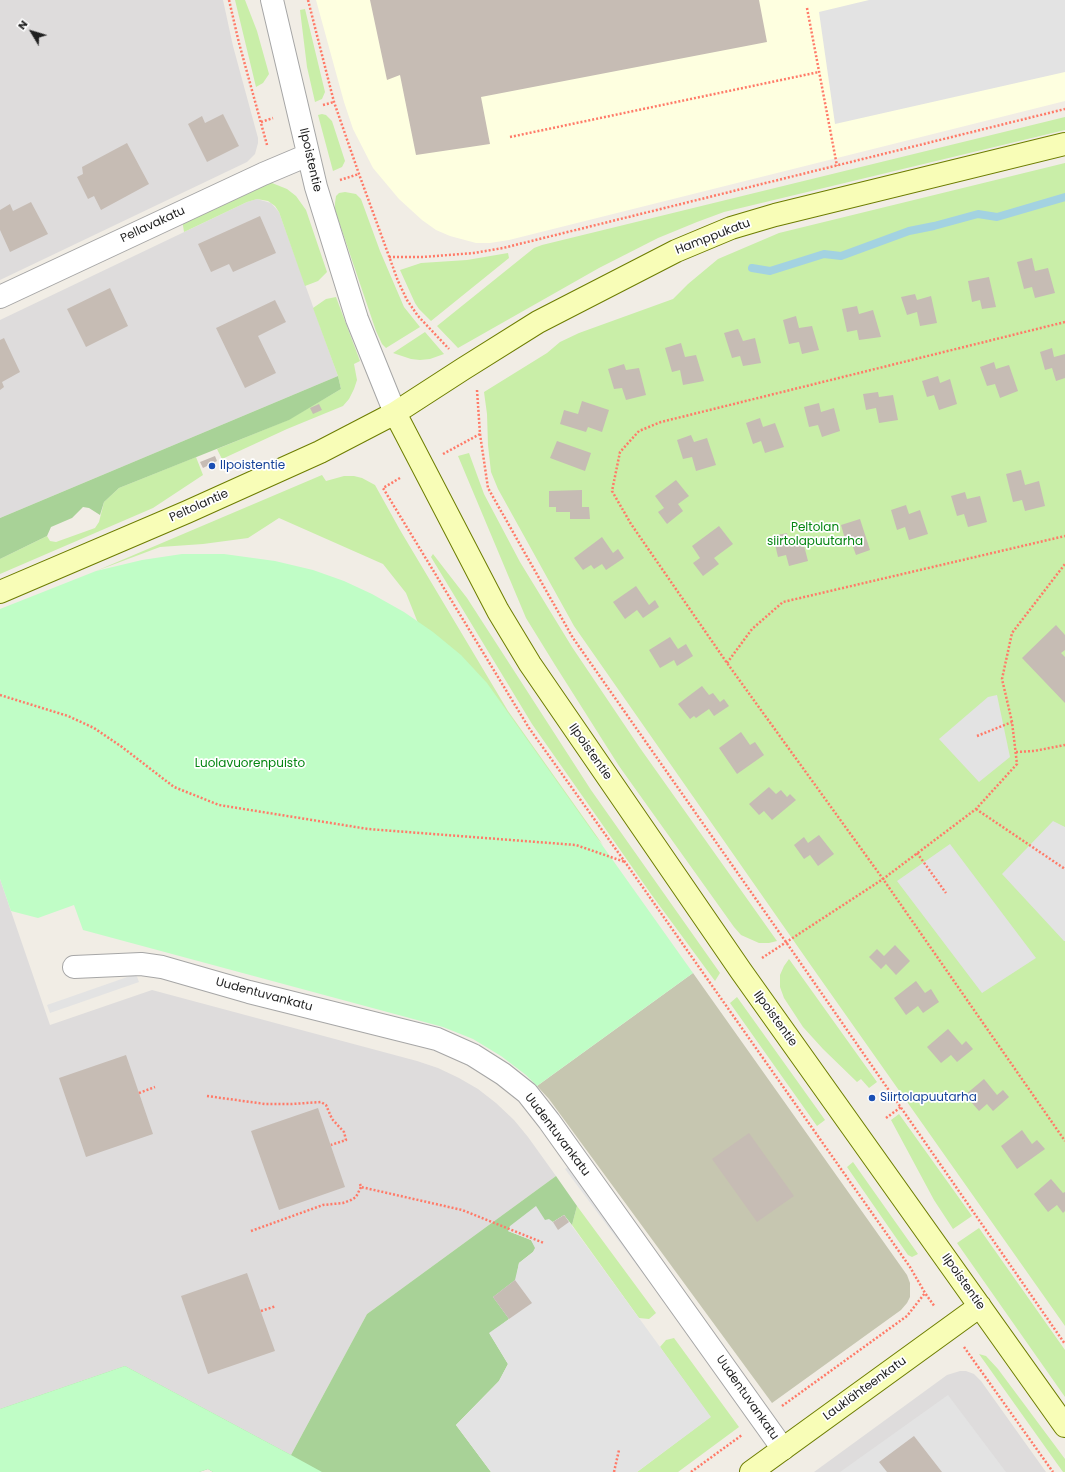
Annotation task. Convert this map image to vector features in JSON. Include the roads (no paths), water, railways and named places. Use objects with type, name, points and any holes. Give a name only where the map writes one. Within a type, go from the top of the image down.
[{"type":"street","name":"Ilpoistentie","points":[[272,0],[318,194],[357,319],[395,413],[498,611],[530,664],[741,971],[1065,1426]]},
{"type":"street","name":"Hamppukatu","points":[[395,413],[538,322],[676,251],[731,228],[776,214],[1065,144]]},
{"type":"street","name":"Pellavakatu","points":[[0,297],[274,169],[308,155]]},
{"type":"street","name":"Peltolantie","points":[[0,592],[187,512],[320,452],[395,413]]},
{"type":"street","name":"Uudentuvankatu","points":[[74,967],[141,964],[162,967],[249,992],[437,1039],[473,1055],[504,1074],[527,1093],[549,1121],[783,1449]]},
{"type":"street","name":"Lauklähteenkatu","points":[[750,1472],[980,1306]]},
{"type":"waterway","points":[[752,268],[770,271],[824,254],[841,256],[909,231],[978,214],[997,217],[1065,197]]},
{"type":"place","name":"Ilpoistentie","points":[[212,466]]},
{"type":"place","name":"Siirtolapuutarha","points":[[872,1098]]},
{"type":"park label","name":"Peltolan siirtolapuutarha","points":[[815,535]]},
{"type":"park label","name":"Luolavuorenpuisto","points":[[250,764]]}]
